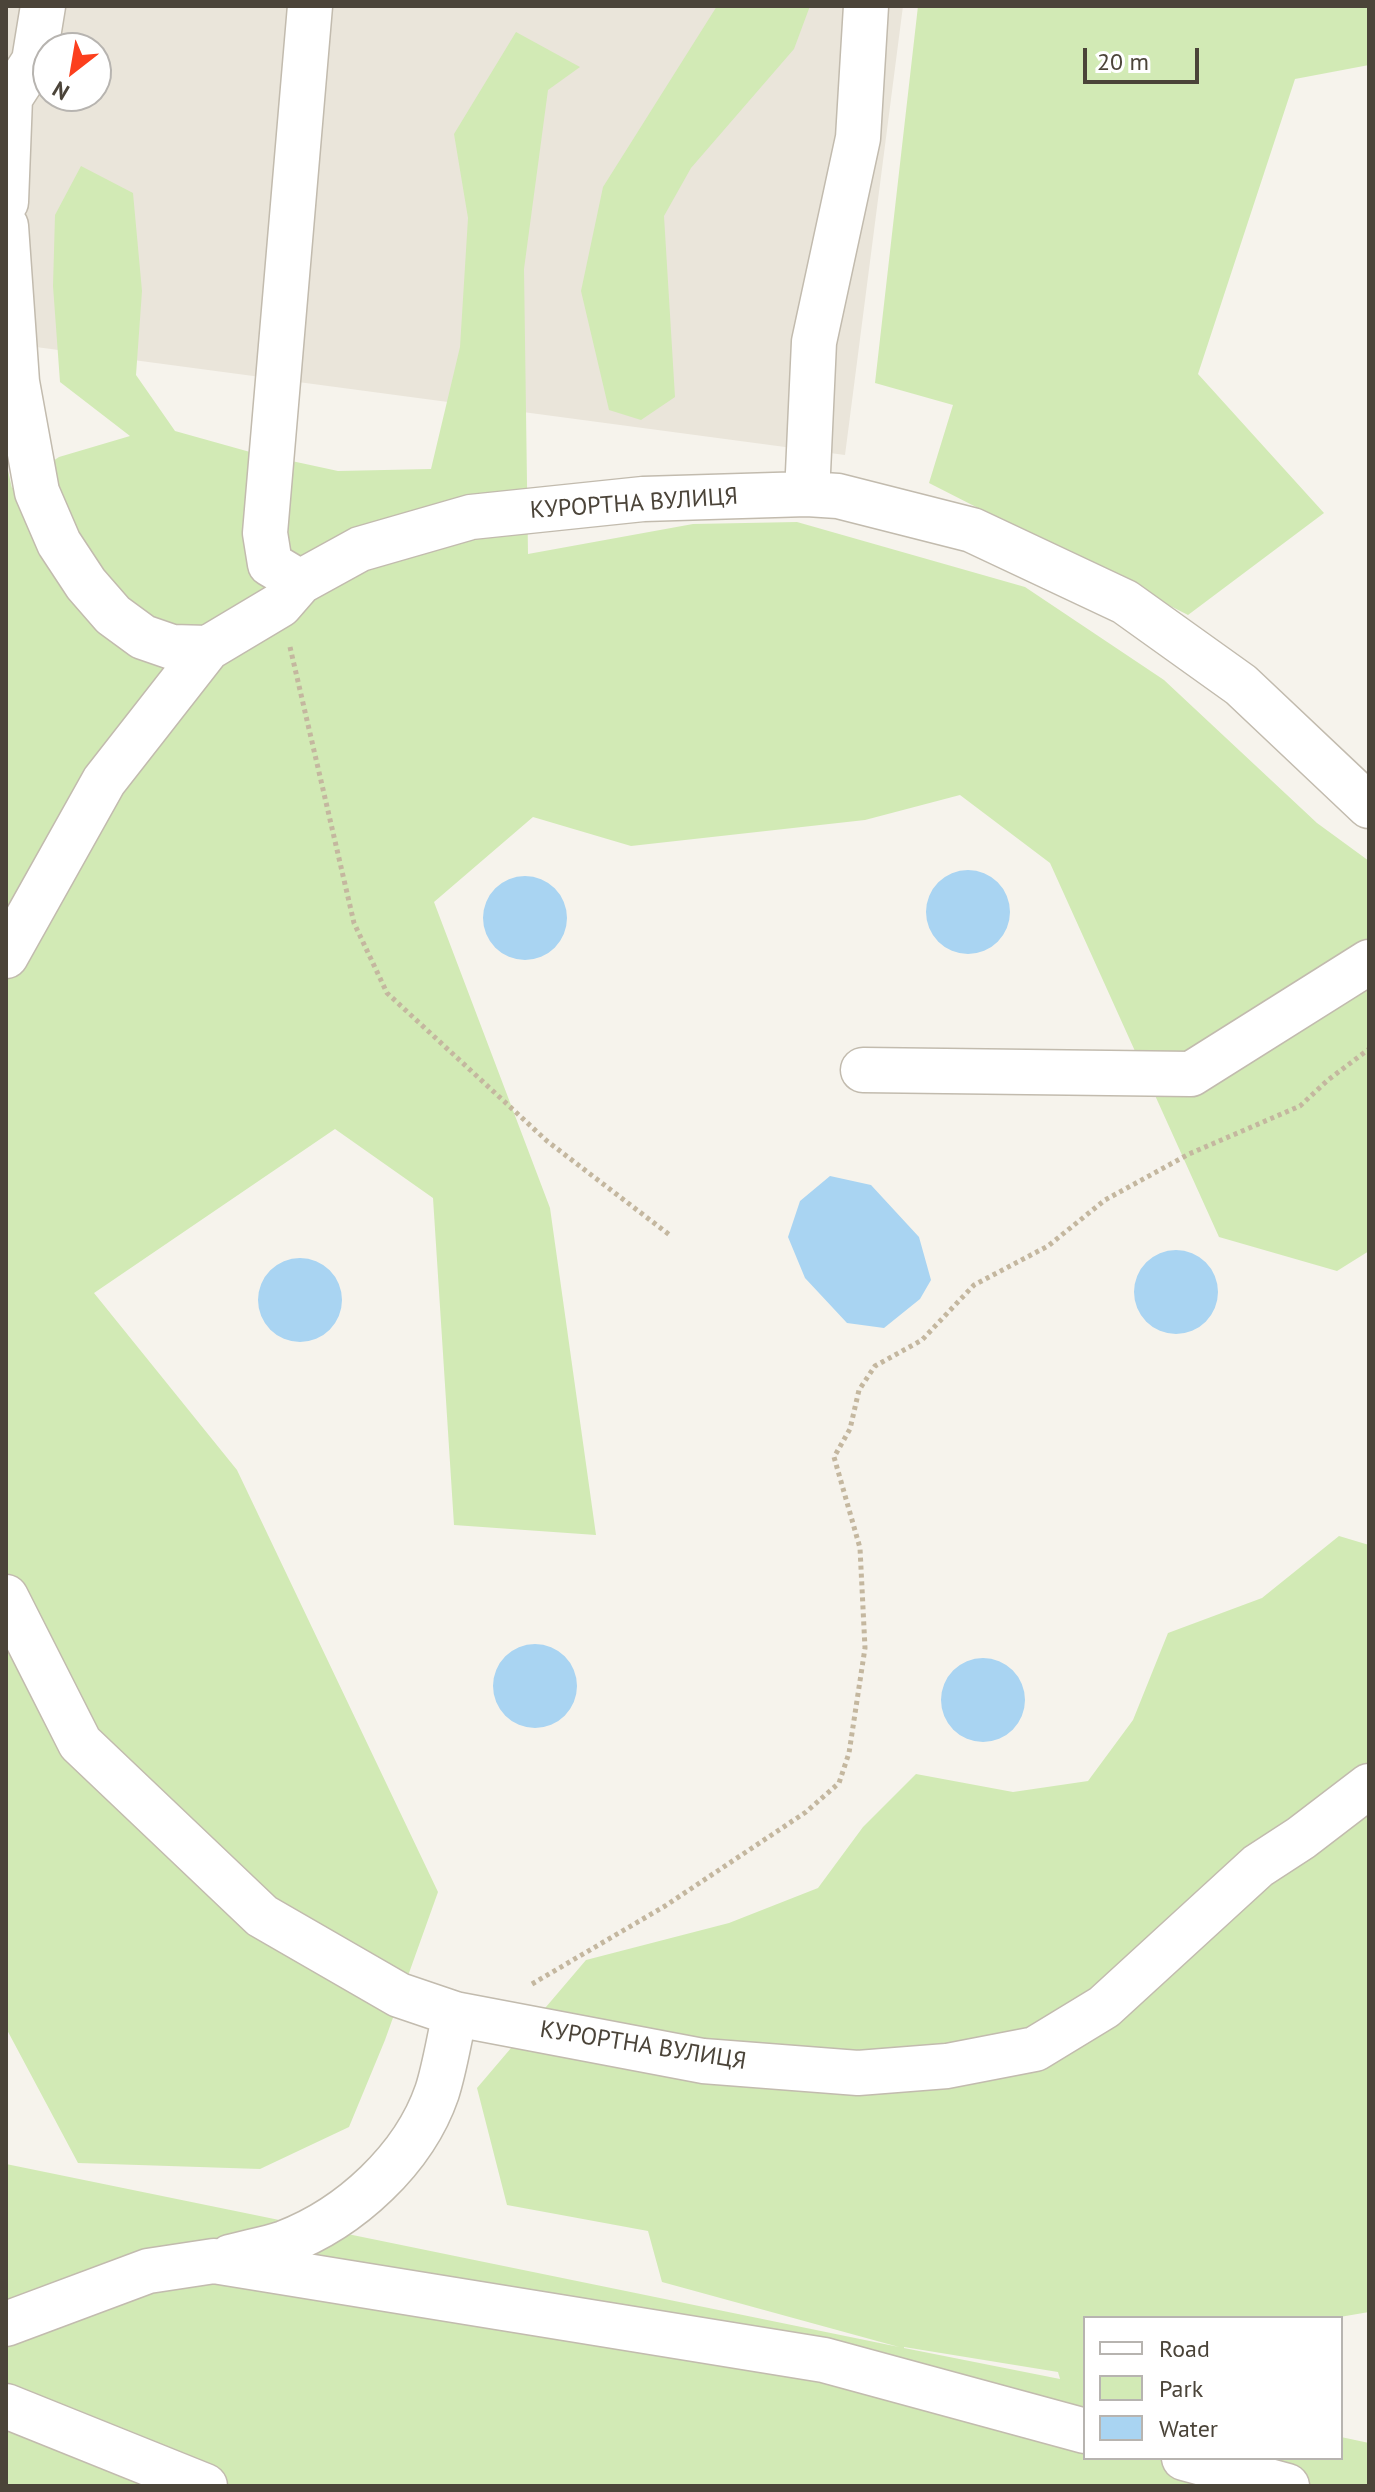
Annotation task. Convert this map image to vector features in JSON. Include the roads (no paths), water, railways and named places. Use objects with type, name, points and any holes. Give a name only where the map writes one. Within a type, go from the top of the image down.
[{"type":"lane","points":[[290,593],[270,564],[265,533],[310,6]]},
{"type":"lane","points":[[807,494],[814,342],[858,138],[866,6]]},
{"type":"lane","points":[[6,202],[8,97],[34,61],[38,12]]},
{"type":"lane","points":[[6,226],[17,382],[37,492],[59,543],[86,584],[113,615],[143,637],[172,647],[208,648]]},
{"type":"lane","name":"КУРОРТНА ВУЛИЦЯ","points":[[6,956],[104,781],[208,648],[360,549],[471,517],[643,499],[807,494],[838,496],[972,530],[1125,602],[1241,685],[1369,806]]},
{"type":"lane","points":[[863,1070],[1191,1074],[1369,962]]},
{"type":"lane","name":"КУРОРТНА ВУЛИЦЯ","points":[[6,1597],[80,1743],[262,1916],[399,1995],[455,2014],[703,2061],[858,2073],[947,2066],[1035,2049],[1104,2007],[1258,1866],[1301,1838],[1369,1786]]},
{"type":"lane","points":[[6,2324],[148,2271],[214,2261],[284,2242],[341,2214],[366,2194],[416,2136],[437,2092],[455,2014]]},
{"type":"lane","points":[[214,2261],[824,2360],[1083,2430]]},
{"type":"lane","points":[[6,2406],[205,2486]]},
{"type":"lane","points":[[1191,2460],[1287,2486]]},
{"type":"water","points":[[968,870],[984,873],[998,882],[1007,896],[1010,912],[1007,928],[998,942],[984,951],[968,954],[952,951],[938,942],[929,928],[926,912],[929,896],[938,882],[952,873]]},
{"type":"water","points":[[525,876],[541,879],[555,888],[564,902],[567,918],[564,934],[555,948],[541,957],[525,960],[509,957],[495,948],[486,934],[483,918],[486,902],[495,888],[509,879]]},
{"type":"water","points":[[830,1176],[871,1185],[919,1237],[931,1280],[920,1299],[884,1328],[847,1323],[805,1278],[788,1237],[800,1201]]},
{"type":"water","points":[[1176,1250],[1192,1253],[1206,1262],[1215,1276],[1218,1292],[1215,1308],[1206,1322],[1192,1331],[1176,1334],[1160,1331],[1146,1322],[1137,1308],[1134,1292],[1137,1276],[1146,1262],[1160,1253]]},
{"type":"water","points":[[300,1258],[316,1261],[330,1270],[339,1284],[342,1300],[339,1316],[330,1330],[316,1339],[300,1342],[284,1339],[270,1330],[261,1316],[258,1300],[261,1284],[270,1270],[284,1261]]},
{"type":"water","points":[[535,1644],[551,1647],[565,1656],[574,1670],[577,1686],[574,1702],[565,1716],[551,1725],[535,1728],[519,1725],[505,1716],[496,1702],[493,1686],[496,1670],[505,1656],[519,1647]]},
{"type":"water","points":[[983,1658],[999,1661],[1013,1670],[1022,1684],[1025,1700],[1022,1716],[1013,1730],[999,1739],[983,1742],[967,1739],[953,1730],[944,1716],[941,1700],[944,1684],[953,1670],[967,1661]]}]
